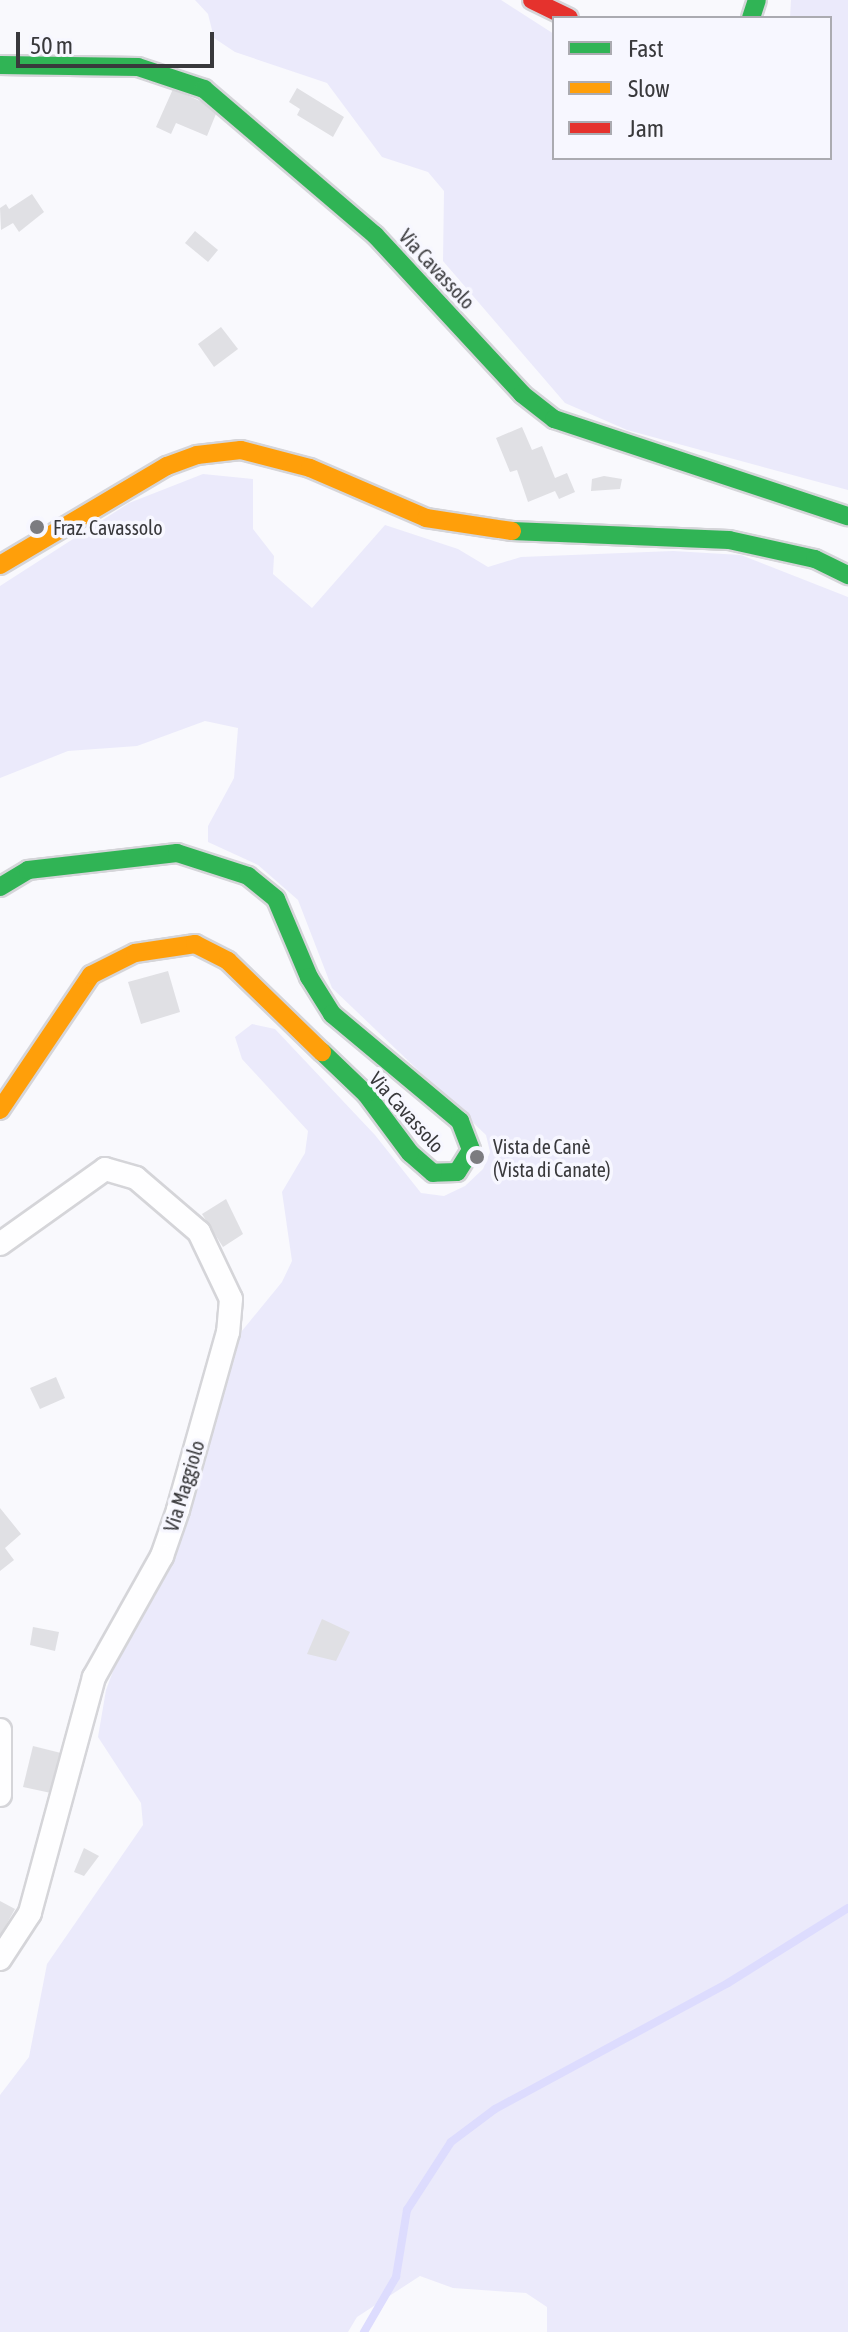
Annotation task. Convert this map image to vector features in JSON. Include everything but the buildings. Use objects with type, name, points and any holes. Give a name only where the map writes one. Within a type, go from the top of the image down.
[{"type":"main road","points":[[532,0],[565,16]]},
{"type":"main road","name":"Via Cavassolo","points":[[0,65],[138,67],[204,89],[375,235],[522,394],[554,419],[848,516]]},
{"type":"main road","points":[[0,565],[167,466],[197,455],[241,450],[310,468],[426,518],[479,530],[553,537],[729,540],[815,559],[848,575]]},
{"type":"main road","name":"Via Cavassolo","points":[[0,887],[28,870],[177,853],[248,876],[276,899],[309,977],[332,1014],[460,1121],[471,1150],[457,1172],[433,1173],[410,1153],[366,1094],[228,961],[195,944],[135,953],[91,975],[0,1110]]},
{"type":"street","name":"Via Maggiolo","points":[[0,1244],[105,1169],[136,1178],[199,1232],[231,1299],[228,1332],[162,1556],[94,1677],[30,1913],[0,1959]]},
{"type":"street","points":[[0,1730],[0,1795]]},
{"type":"shaded area","points":[[195,0],[501,0],[552,33],[552,160],[832,160],[832,16],[790,16],[791,0],[848,0],[848,490],[627,430],[565,403],[443,261],[444,191],[428,172],[382,157],[327,83],[235,52],[214,38],[208,14]]},
{"type":"shaded area","points":[[203,474],[253,479],[253,529],[274,556],[273,574],[312,608],[385,525],[458,549],[488,567],[521,557],[673,551],[741,555],[848,597],[848,2332],[547,2332],[547,2307],[526,2293],[453,2288],[420,2276],[357,2317],[348,2332],[0,2332],[0,2095],[29,2057],[47,1964],[143,1825],[141,1803],[98,1737],[106,1690],[237,1337],[282,1282],[292,1261],[282,1192],[305,1153],[308,1131],[242,1059],[235,1037],[252,1024],[275,1029],[375,1135],[421,1193],[444,1196],[465,1186],[483,1169],[490,1152],[486,1135],[332,988],[298,900],[258,865],[208,842],[208,826],[234,778],[238,728],[205,721],[137,746],[68,751],[0,778],[0,586],[129,503]]},
{"type":"waterway","points":[[364,2332],[396,2277],[407,2210],[451,2142],[495,2109],[728,1983],[848,1908]]},
{"type":"traffic: fast","points":[[752,16],[757,0]]},
{"type":"traffic: fast","points":[[0,65],[138,67],[204,89],[375,235],[522,394],[554,419],[848,516]]},
{"type":"traffic: fast","points":[[512,531],[729,540],[815,559],[848,575]]},
{"type":"traffic: fast","points":[[0,887],[28,870],[177,853],[248,876],[276,899],[309,977],[332,1014],[460,1121],[471,1150],[457,1172],[433,1173],[410,1153],[366,1094],[322,1052]]},
{"type":"traffic: slow","points":[[0,565],[167,466],[197,455],[241,450],[310,468],[426,518],[512,531]]},
{"type":"traffic: slow","points":[[0,1110],[91,975],[135,953],[195,944],[228,961],[322,1052]]},
{"type":"traffic: jam","points":[[532,0],[565,16]]},
{"type":"place","name":"Fraz. Cavassolo","points":[[37,527]]},
{"type":"place","name":"Vista de Canè (Vista di Canate)","points":[[477,1157]]}]
